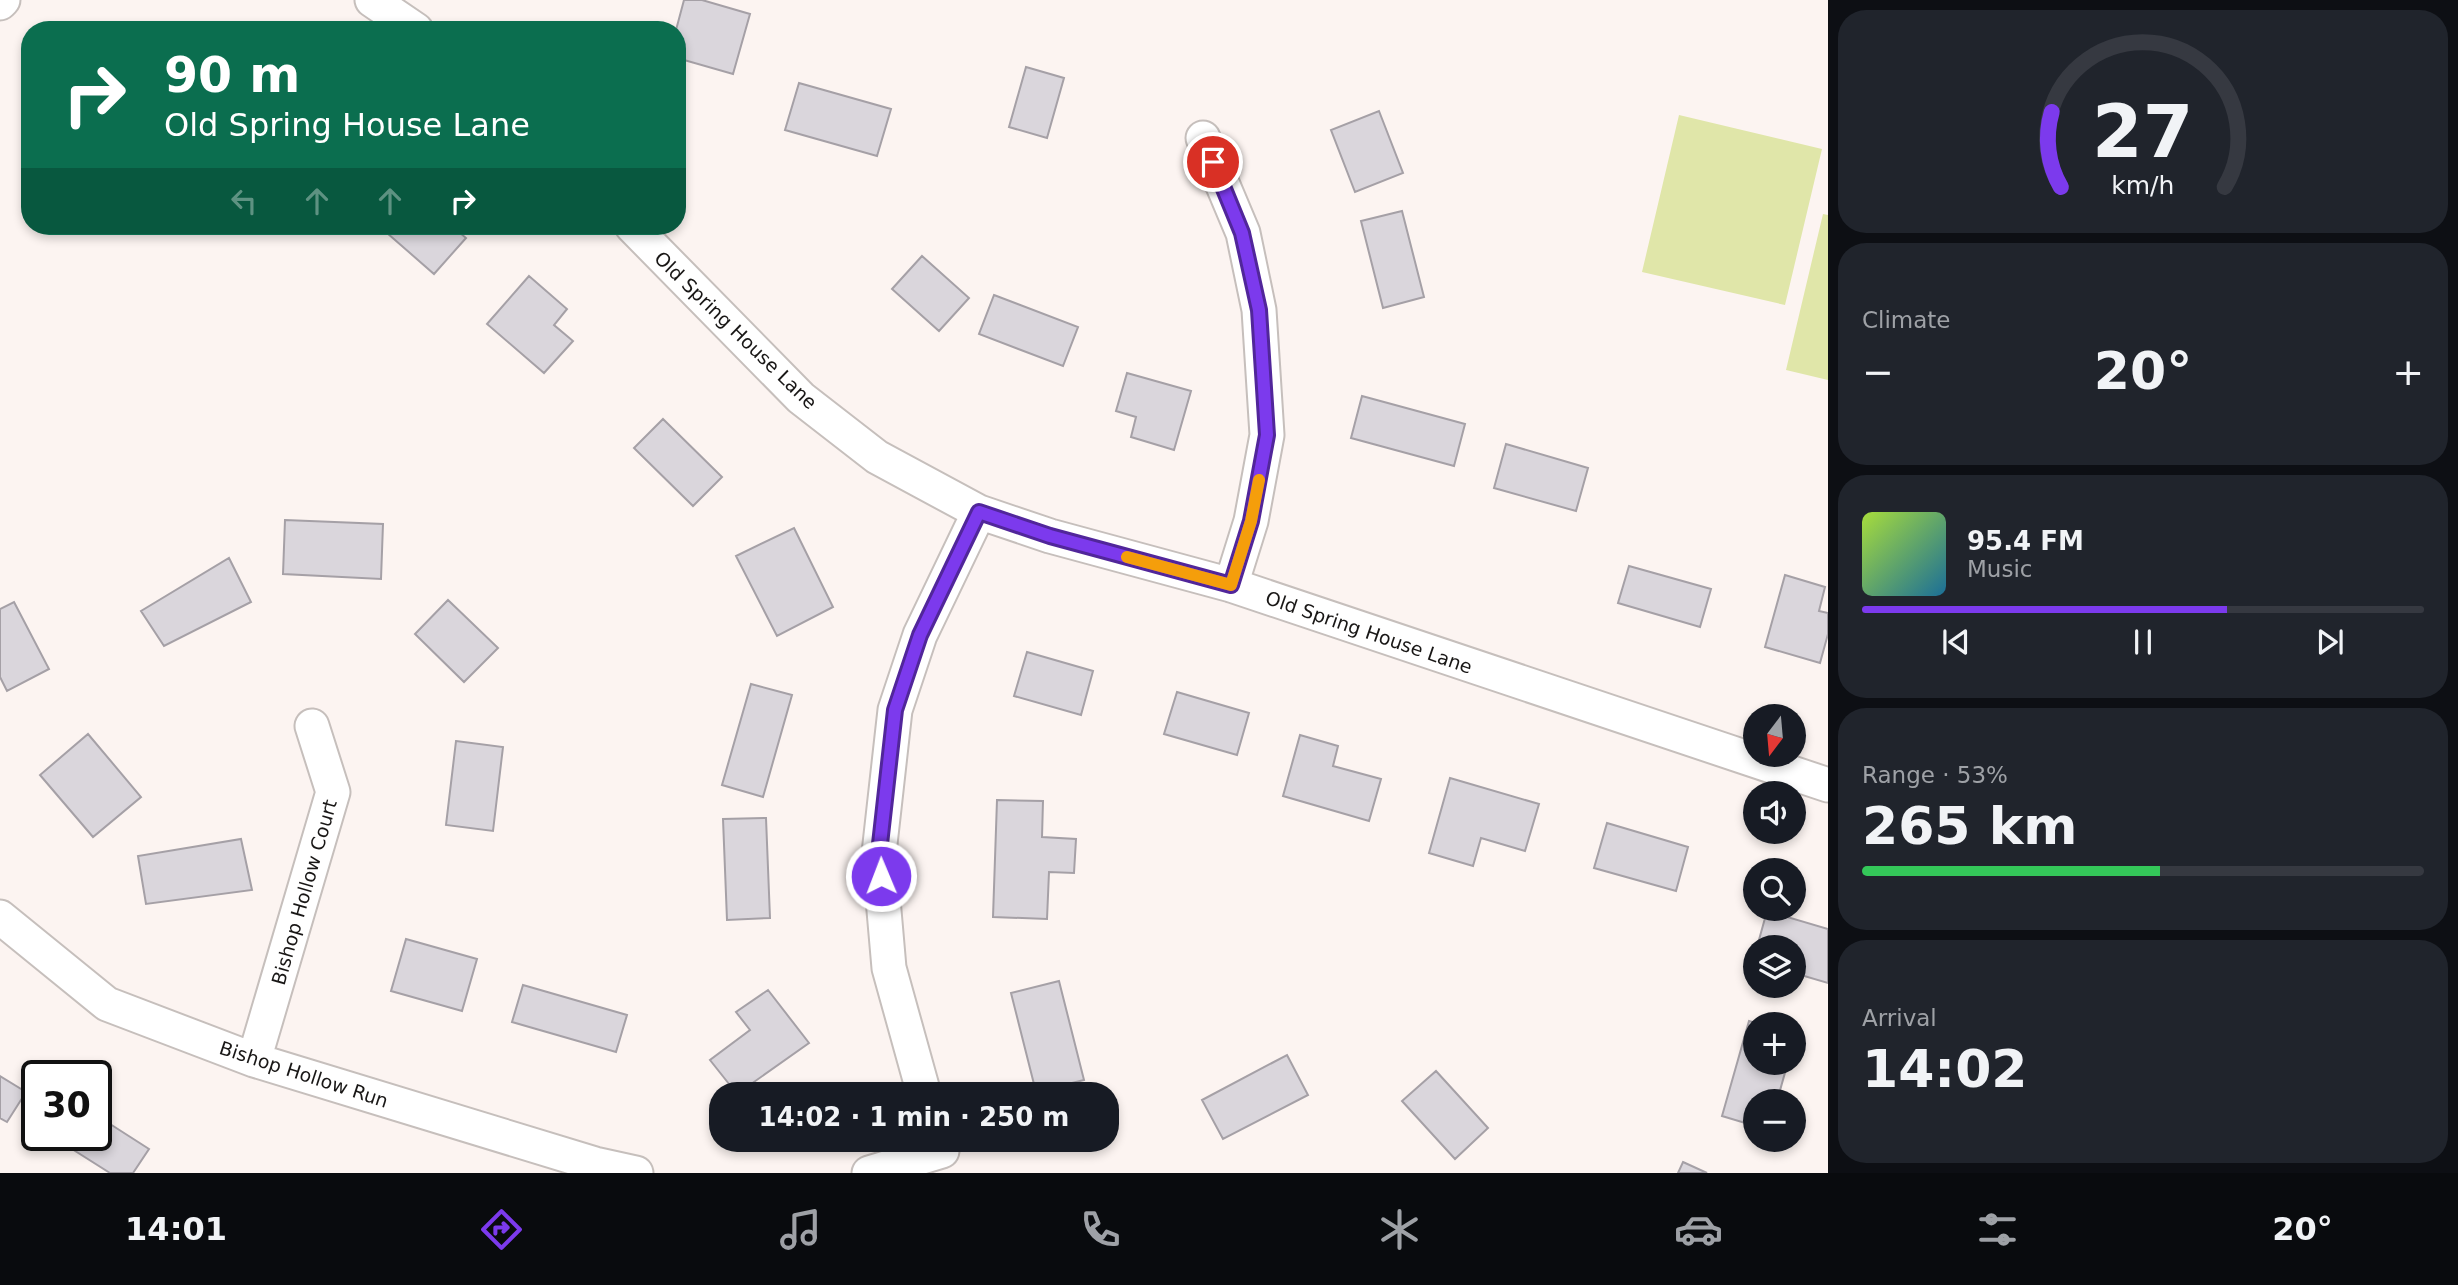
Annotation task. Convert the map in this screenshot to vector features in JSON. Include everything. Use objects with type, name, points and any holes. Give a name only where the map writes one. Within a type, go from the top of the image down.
[{"type":"street","points":[[372,0],[403,21]]},
{"type":"street","points":[[1203,138],[1242,233],[1256,297],[1267,435],[1251,521],[1231,585]]},
{"type":"street","name":"Old Spring House Lane","points":[[641,235],[801,398],[877,457],[979,512],[1050,536],[1231,585],[1828,785]]},
{"type":"street","points":[[921,1082],[889,968],[879,853],[895,710],[920,635],[979,512]]},
{"type":"street","name":"Bishop Hollow Court","points":[[254,1060],[334,792],[312,726]]},
{"type":"street","name":"Bishop Hollow Run","points":[[0,917],[107,1004],[254,1060],[595,1164],[636,1173]]},
{"type":"street","points":[[869,1173],[945,1154]]},
{"type":"green space","points":[[1679,115],[1822,149],[1785,305],[1642,272]]},
{"type":"green space","points":[[1823,214],[1828,215],[1828,380],[1786,370]]},
{"type":"building","points":[[684,0],[702,0],[750,14],[733,74],[686,61],[686,21],[678,21]]},
{"type":"building","points":[[1026,67],[1064,78],[1047,138],[1009,127]]},
{"type":"building","points":[[799,83],[891,109],[877,156],[785,130]]},
{"type":"building","points":[[1379,111],[1403,173],[1355,192],[1331,130]]},
{"type":"building","points":[[1402,211],[1424,297],[1383,308],[1361,221]]},
{"type":"building","points":[[389,235],[462,235],[466,238],[434,274]]},
{"type":"building","points":[[922,256],[969,298],[939,331],[892,289]]},
{"type":"building","points":[[529,276],[567,309],[554,325],[573,341],[544,373],[487,324]]},
{"type":"building","points":[[994,295],[1078,327],[1063,366],[979,334]]},
{"type":"building","points":[[1127,373],[1191,391],[1174,450],[1131,437],[1136,417],[1116,411]]},
{"type":"building","points":[[1362,396],[1465,424],[1454,466],[1351,438]]},
{"type":"building","points":[[663,419],[722,477],[693,506],[634,448]]},
{"type":"building","points":[[1506,444],[1588,468],[1576,511],[1494,488]]},
{"type":"building","points":[[285,520],[383,524],[381,579],[283,574]]},
{"type":"building","points":[[794,528],[833,607],[777,636],[736,556]]},
{"type":"building","points":[[229,558],[251,602],[164,646],[141,611]]},
{"type":"building","points":[[1629,566],[1711,589],[1700,627],[1618,603]]},
{"type":"building","points":[[1785,575],[1825,587],[1819,611],[1828,613],[1828,634],[1820,663],[1765,647]]},
{"type":"building","points":[[448,600],[498,648],[464,682],[415,634]]},
{"type":"building","points":[[14,602],[49,669],[7,691],[0,677],[0,609]]},
{"type":"building","points":[[1027,652],[1093,671],[1081,715],[1014,696]]},
{"type":"building","points":[[751,684],[792,695],[763,797],[722,785]]},
{"type":"building","points":[[1177,692],[1249,713],[1237,755],[1164,734]]},
{"type":"building","points":[[88,734],[141,797],[93,837],[40,775]]},
{"type":"building","points":[[1300,735],[1338,746],[1333,766],[1381,779],[1369,821],[1283,796]]},
{"type":"building","points":[[456,741],[503,747],[493,831],[446,825]]},
{"type":"building","points":[[1450,778],[1539,804],[1525,851],[1481,838],[1473,866],[1429,853]]},
{"type":"building","points":[[997,800],[1043,801],[1042,837],[1076,839],[1074,873],[1049,872],[1047,919],[993,917]]},
{"type":"building","points":[[766,818],[770,918],[727,920],[723,819]]},
{"type":"building","points":[[1607,823],[1688,847],[1676,891],[1594,868]]},
{"type":"building","points":[[241,839],[252,890],[146,904],[138,856]]},
{"type":"building","points":[[1764,921],[1801,921],[1828,929],[1828,983],[1806,977],[1806,935],[1760,935]]},
{"type":"building","points":[[406,939],[477,959],[462,1011],[391,991]]},
{"type":"building","points":[[1059,981],[1084,1080],[1033,1082],[1011,993]]},
{"type":"building","points":[[523,985],[627,1015],[616,1052],[512,1022]]},
{"type":"building","points":[[768,990],[809,1043],[754,1082],[727,1082],[710,1060],[750,1030],[736,1012]]},
{"type":"building","points":[[1743,1042],[1743,1075],[1784,1075],[1780,1089],[1743,1089],[1743,1122],[1722,1116]]},
{"type":"building","points":[[1287,1055],[1308,1095],[1223,1139],[1202,1100]]},
{"type":"building","points":[[1436,1071],[1488,1128],[1455,1159],[1402,1101]]},
{"type":"building","points":[[0,1076],[21,1089],[21,1100],[7,1122],[0,1118]]},
{"type":"building","points":[[112,1125],[149,1149],[133,1173],[110,1173],[75,1151],[112,1151]]},
{"type":"building","points":[[1683,1162],[1707,1173],[1678,1173]]},
{"type":"slow traffic","points":[[1127,557],[1231,585],[1251,521],[1259,480]]},
{"type":"route","points":[[881,876],[879,853],[895,710],[920,635],[979,512],[1050,536],[1231,585],[1251,521],[1267,435],[1259,310],[1242,233],[1213,162]]}]
